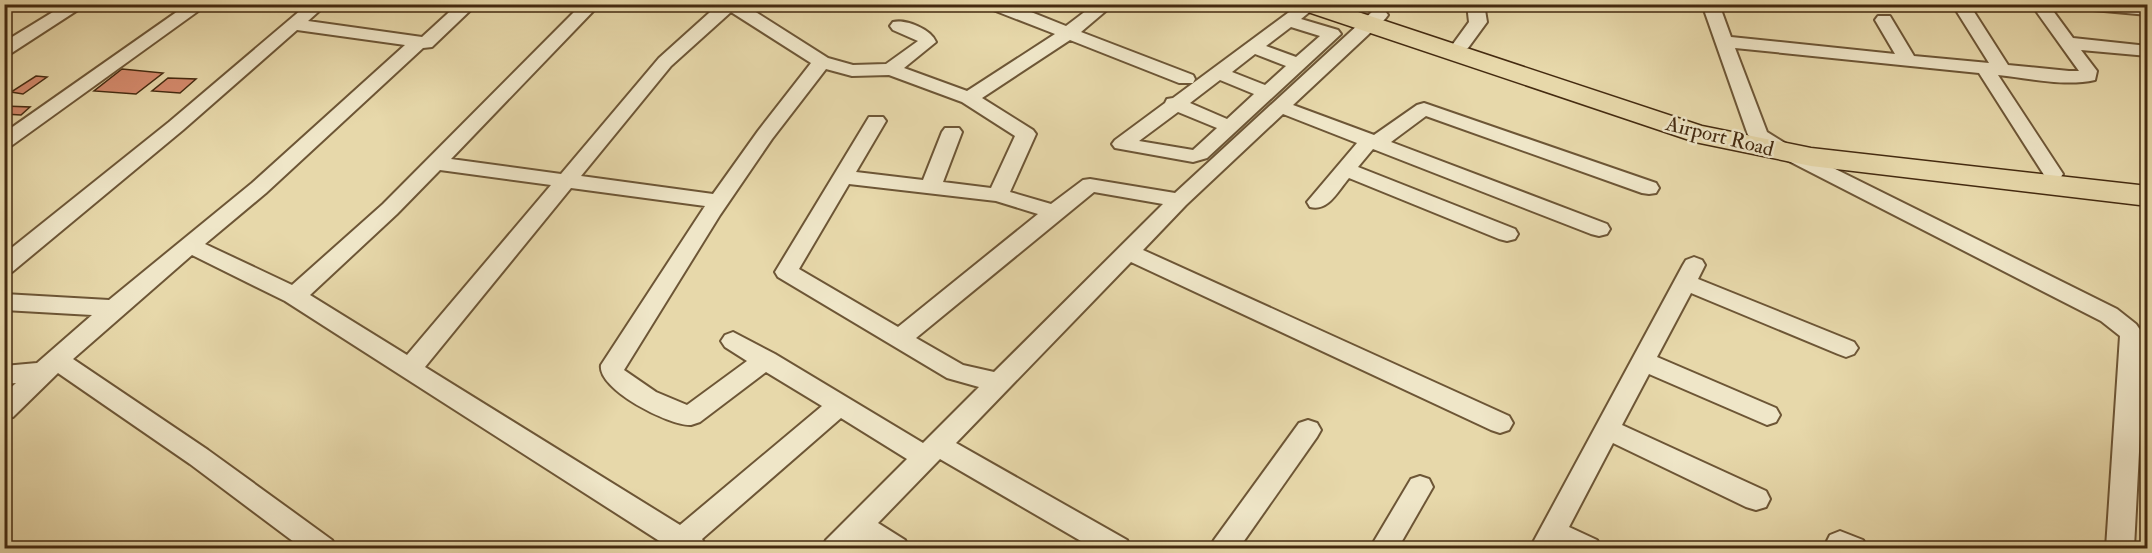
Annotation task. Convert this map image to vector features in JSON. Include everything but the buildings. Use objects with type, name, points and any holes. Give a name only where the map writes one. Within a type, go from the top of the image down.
[{"type":"highway","name":"Airport Road","points":[[1345,4],[1374,20],[1695,133],[1786,152],[2148,196]]},
{"type":"highway","name":"Airport Road","points":[[1302,10],[1374,20],[1462,44],[1591,89],[1689,119],[1758,135],[1848,152],[2148,185]]},
{"type":"street","points":[[4,50],[79,4]]},
{"type":"street","points":[[4,142],[201,4]]},
{"type":"street","points":[[4,267],[176,126],[319,4]]},
{"type":"street","points":[[293,24],[426,43],[469,4]]},
{"type":"street","points":[[293,295],[308,285],[390,209],[592,4]]},
{"type":"street","points":[[410,368],[567,182],[664,62],[730,4],[822,62],[852,71],[891,69],[969,98],[1026,134],[998,195]]},
{"type":"street","points":[[994,4],[1186,79]]},
{"type":"street","points":[[969,98],[1068,33],[1106,4]]},
{"type":"street","points":[[1462,44],[1478,22],[1475,4]]},
{"type":"street","points":[[1710,4],[1758,135],[1786,152],[2120,323],[2133,337],[2138,432],[2120,549]]},
{"type":"street","points":[[1960,4],[1994,70],[2053,174]]},
{"type":"street","points":[[1724,42],[1994,70],[2069,77],[2088,76],[2088,71],[2039,4]]},
{"type":"street","points":[[2082,4],[2148,10]]},
{"type":"street","points":[[836,549],[1179,200],[1273,99],[1299,64],[1332,34],[1302,10],[1174,103],[1122,144],[1197,155],[1230,127],[1273,99],[1374,20]]},
{"type":"street","points":[[1884,20],[1908,61]]},
{"type":"street","points":[[891,69],[927,42],[925,37],[899,26]]},
{"type":"street","points":[[4,410],[114,308],[259,188],[419,42]]},
{"type":"street","points":[[2068,43],[2148,51]]},
{"type":"street","points":[[1252,47],[1299,64]]},
{"type":"street","points":[[766,360],[691,415],[679,415],[618,381],[612,371],[718,201],[785,106],[822,62]]},
{"type":"street","points":[[1217,72],[1373,142],[1599,229]]},
{"type":"street","points":[[1174,103],[1230,127]]},
{"type":"street","points":[[1317,202],[1345,169],[1373,142],[1424,108],[1649,188]]},
{"type":"street","points":[[876,121],[786,272],[956,372],[999,383]]},
{"type":"street","points":[[932,187],[952,132]]},
{"type":"street","points":[[434,163],[718,201]]},
{"type":"street","points":[[1345,169],[1507,234]]},
{"type":"street","points":[[843,177],[998,195],[1054,212]]},
{"type":"street","points":[[899,339],[1090,185],[1179,200]]},
{"type":"street","points":[[191,246],[293,295],[410,368],[682,546],[840,405]]},
{"type":"street","points":[[1128,252],[1500,423]]},
{"type":"street","points":[[1587,549],[1548,540],[1689,274],[1846,348]]},
{"type":"street","points":[[4,302],[114,308]]},
{"type":"street","points":[[733,341],[840,405],[1116,549]]},
{"type":"street","points":[[1643,361],[1767,415]]},
{"type":"street","points":[[4,375],[50,366],[199,457],[308,545]]},
{"type":"street","points":[[1224,549],[1308,429]]},
{"type":"street","points":[[1607,429],[1756,499]]},
{"type":"street","points":[[1384,549],[1420,487]]},
{"type":"street","points":[[859,525],[896,549]]}]
